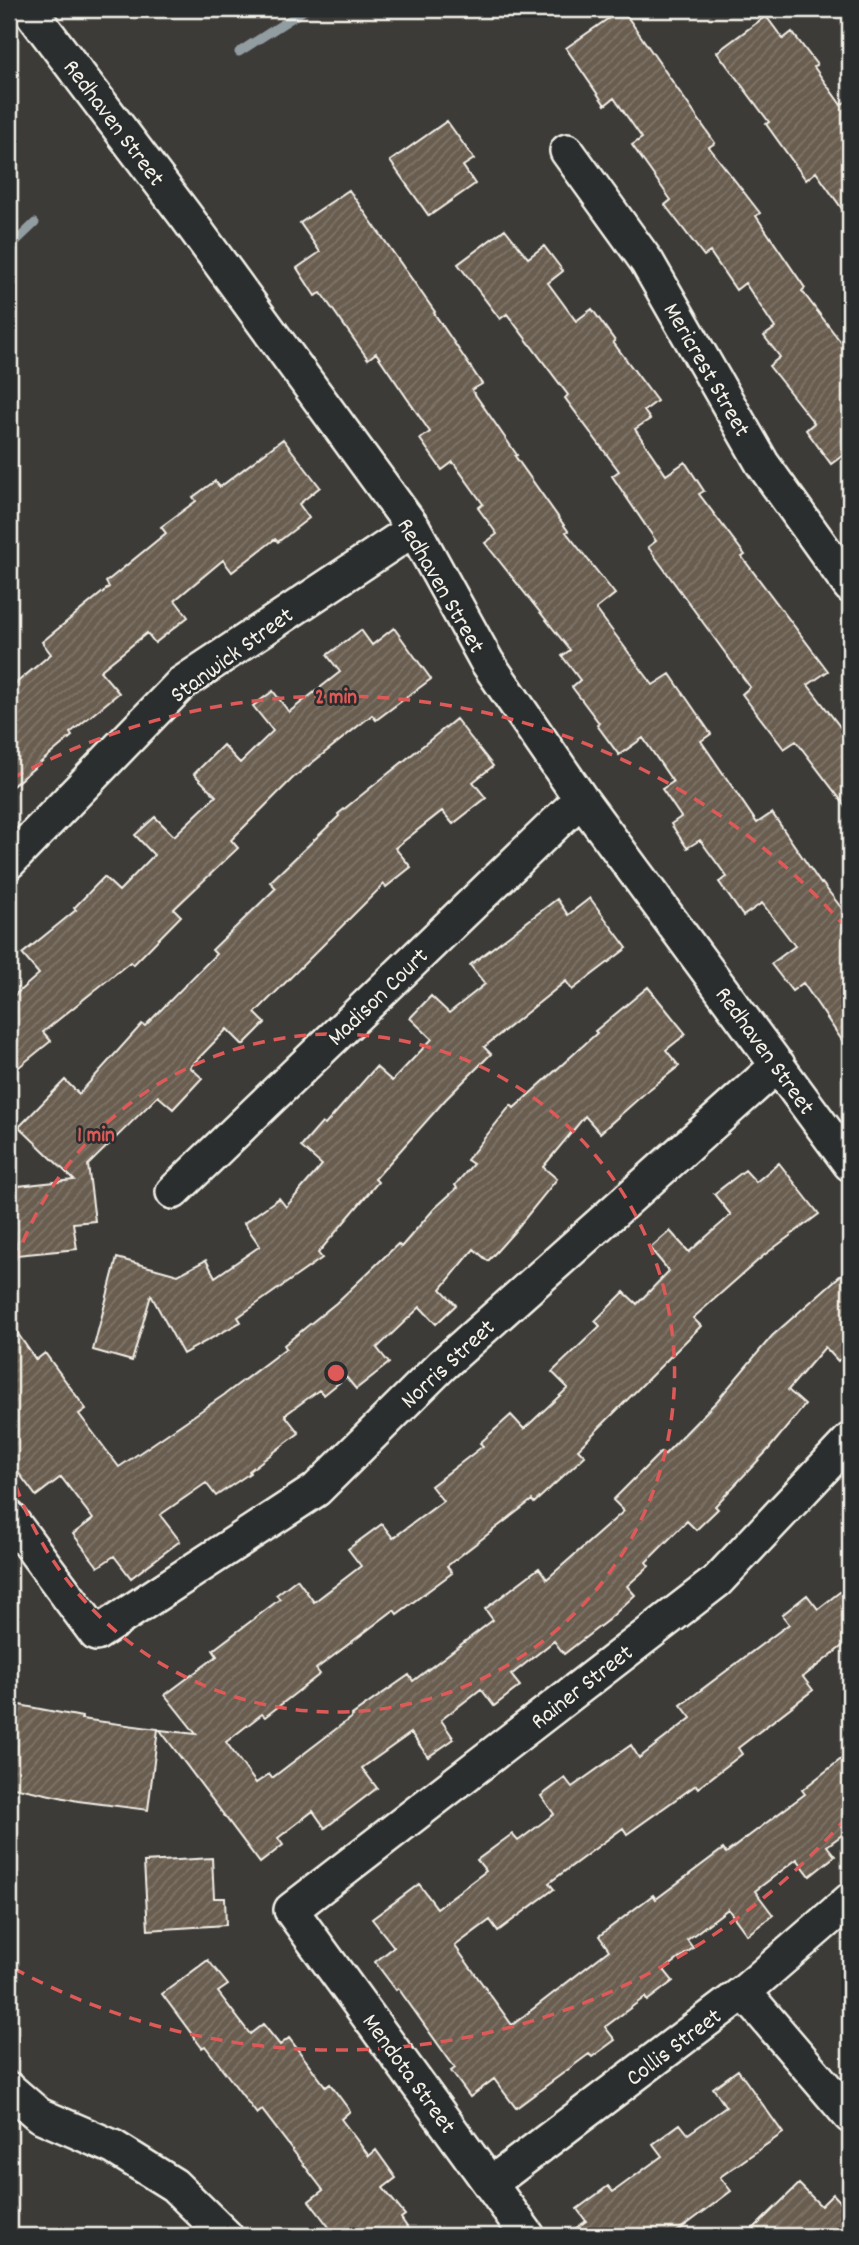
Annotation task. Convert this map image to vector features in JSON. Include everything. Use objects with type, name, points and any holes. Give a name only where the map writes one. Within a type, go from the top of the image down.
[{"type":"street","name":"Redhaven Street","points":[[29,9],[185,215],[414,529],[487,662],[580,799],[850,1164]]},
{"type":"street","name":"Mericrest Street","points":[[567,151],[647,262],[762,463],[850,586]]},
{"type":"street","name":"Stanwick Street","points":[[9,862],[182,683],[414,529]]},
{"type":"street","name":"Madison Court","points":[[173,1192],[580,799]]},
{"type":"street","name":"Norris Street","points":[[9,1517],[96,1634],[316,1490],[442,1365],[778,1065]]},
{"type":"street","name":"Rainer Street","points":[[291,1910],[717,1581],[850,1440]]},
{"type":"street","name":"Collis Street","points":[[490,2184],[744,1992],[850,1900]]},
{"type":"street","name":"Mendota Street","points":[[291,1910],[528,2236]]},
{"type":"street","points":[[744,1992],[850,2116]]},
{"type":"street","points":[[9,2089],[24,2118],[113,2147],[174,2185],[226,2236]]},
{"type":"building","points":[[622,9],[715,143],[709,147],[760,213],[756,216],[805,288],[802,291],[850,354],[850,450],[831,464],[806,430],[814,423],[769,366],[780,357],[764,336],[775,328],[745,283],[736,290],[710,252],[704,256],[665,205],[671,200],[632,145],[642,138],[614,98],[605,105],[566,48]]},
{"type":"building","points":[[766,16],[783,39],[792,32],[817,65],[814,67],[841,105],[850,98],[850,220],[816,172],[806,180],[766,124],[769,122],[717,52]]},
{"type":"building","points":[[447,121],[474,159],[463,166],[475,184],[429,216],[390,161]]},
{"type":"building","points":[[349,190],[482,384],[472,390],[517,455],[515,456],[568,531],[566,532],[615,594],[596,609],[653,685],[670,674],[711,734],[701,741],[757,823],[772,813],[821,884],[850,919],[850,1052],[803,983],[792,991],[771,964],[795,946],[762,903],[743,916],[719,882],[727,877],[700,840],[687,848],[671,824],[681,817],[662,789],[673,782],[643,738],[619,755],[597,725],[599,723],[572,687],[580,680],[562,656],[570,650],[485,543],[497,534],[478,508],[483,504],[453,462],[442,470],[420,439],[430,432],[376,353],[368,359],[321,293],[315,296],[297,268],[320,252],[300,223]]},
{"type":"building","points":[[505,229],[528,258],[544,246],[563,271],[548,283],[576,321],[592,309],[657,401],[644,411],[650,419],[635,429],[666,475],[685,462],[704,491],[699,494],[745,555],[742,557],[828,671],[808,685],[841,728],[850,721],[850,812],[796,741],[784,749],[742,694],[750,687],[648,547],[656,541],[612,476],[619,471],[565,398],[568,395],[507,314],[500,319],[458,264]]},
{"type":"building","points":[[283,439],[320,487],[299,504],[309,518],[278,542],[275,539],[232,572],[223,560],[175,600],[188,617],[155,643],[147,633],[100,671],[119,693],[9,789],[9,689],[51,654],[42,642],[109,587],[106,582],[166,533],[161,527],[196,501],[193,497],[215,481],[220,487]]},
{"type":"building","points":[[394,628],[431,679],[376,720],[372,715],[293,778],[231,840],[238,848],[174,909],[181,916],[133,965],[130,962],[43,1032],[51,1041],[9,1075],[9,1000],[39,974],[22,954],[76,910],[74,908],[104,877],[119,891],[154,855],[135,835],[155,817],[174,836],[216,796],[194,774],[223,745],[240,763],[273,731],[253,706],[273,691],[289,712],[340,672],[327,655],[361,630],[372,645]]},
{"type":"building","points":[[456,719],[493,766],[473,782],[486,798],[453,824],[442,811],[395,848],[411,867],[386,887],[384,884],[255,1013],[265,1023],[243,1045],[227,1029],[190,1067],[202,1078],[173,1109],[158,1096],[88,1165],[95,1221],[73,1223],[77,1249],[17,1255],[9,1187],[74,1180],[19,1127],[65,1080],[79,1094],[142,1024],[145,1026],[216,954],[212,950],[276,888],[270,882],[339,816],[338,814]]},
{"type":"building","points":[[590,898],[627,948],[572,990],[566,981],[484,1047],[491,1054],[446,1099],[375,1179],[378,1182],[318,1253],[322,1258],[238,1317],[241,1322],[183,1354],[151,1295],[132,1361],[93,1350],[117,1258],[178,1275],[206,1260],[215,1277],[260,1246],[244,1223],[279,1198],[286,1207],[322,1165],[301,1147],[322,1123],[325,1125],[376,1067],[392,1081],[432,1039],[410,1018],[431,996],[449,1013],[485,984],[470,965],[557,899],[568,915]]},
{"type":"building","points":[[648,987],[686,1034],[666,1050],[679,1066],[600,1133],[585,1116],[543,1167],[557,1179],[514,1232],[488,1261],[474,1249],[441,1289],[456,1305],[436,1324],[420,1307],[377,1348],[389,1363],[356,1389],[346,1377],[324,1395],[319,1390],[285,1415],[299,1433],[249,1471],[250,1473],[216,1496],[206,1483],[160,1515],[180,1541],[131,1578],[114,1556],[98,1567],[73,1534],[93,1519],[61,1477],[36,1496],[9,1460],[9,1321],[36,1360],[45,1353],[86,1409],[79,1414],[119,1467],[224,1395],[286,1348],[284,1345],[336,1303],[398,1244],[401,1247],[434,1209],[457,1188],[455,1185],[473,1164],[467,1160],[511,1105],[514,1108],[597,1033],[595,1031]]},
{"type":"building","points":[[779,1163],[819,1214],[763,1256],[693,1318],[701,1326],[578,1449],[585,1456],[534,1503],[532,1500],[447,1566],[452,1573],[397,1614],[394,1610],[316,1669],[320,1674],[265,1717],[262,1714],[226,1742],[256,1783],[269,1774],[272,1778],[352,1715],[409,1675],[413,1681],[493,1620],[485,1609],[539,1568],[547,1579],[624,1511],[613,1500],[661,1452],[664,1455],[717,1401],[772,1336],[850,1267],[850,1350],[838,1361],[825,1347],[788,1390],[805,1405],[768,1450],[715,1506],[718,1509],[696,1530],[687,1521],[646,1562],[649,1566],[627,1586],[635,1595],[608,1620],[564,1654],[554,1641],[511,1675],[520,1686],[494,1706],[481,1689],[441,1720],[454,1739],[428,1757],[411,1733],[362,1768],[377,1788],[325,1828],[313,1811],[278,1838],[283,1845],[260,1863],[160,1730],[196,1734],[165,1695],[217,1656],[213,1650],[280,1599],[276,1595],[297,1579],[314,1602],[361,1566],[348,1549],[382,1524],[393,1538],[443,1501],[431,1486],[483,1446],[480,1443],[511,1415],[524,1429],[568,1388],[552,1372],[600,1326],[595,1321],[624,1292],[637,1304],[669,1271],[650,1248],[670,1231],[689,1252],[731,1215],[714,1194],[745,1170],[756,1182]]},
{"type":"building","points":[[850,1584],[850,1640],[803,1677],[813,1690],[738,1748],[742,1754],[698,1788],[696,1785],[627,1834],[623,1828],[549,1883],[554,1889],[498,1931],[490,1920],[455,1946],[512,2025],[609,1950],[599,1936],[653,1895],[656,1899],[723,1849],[726,1853],[805,1794],[802,1790],[850,1752],[850,1829],[827,1846],[835,1856],[810,1876],[797,1859],[755,1891],[773,1915],[747,1935],[728,1909],[687,1940],[693,1948],[664,1970],[673,1981],[647,2001],[645,1997],[605,2027],[615,2040],[592,2057],[589,2054],[516,2108],[494,2079],[470,2097],[451,2071],[455,2068],[398,1988],[396,1990],[375,1962],[394,1947],[372,1919],[419,1884],[437,1908],[486,1871],[477,1860],[512,1834],[518,1841],[554,1814],[541,1796],[565,1778],[572,1787],[631,1745],[639,1758],[691,1718],[681,1705],[789,1624],[782,1615],[807,1595],[818,1609]]},
{"type":"building","points":[[9,1703],[82,1717],[81,1719],[158,1729],[148,1810],[78,1801],[9,1786]]},
{"type":"building","points":[[212,1858],[214,1898],[225,1898],[226,1925],[148,1930],[144,1862]]},
{"type":"building","points":[[208,1960],[228,1985],[218,1992],[250,2034],[263,2024],[280,2045],[289,2038],[326,2087],[330,2084],[350,2111],[341,2119],[369,2156],[376,2150],[396,2178],[383,2188],[405,2215],[401,2218],[413,2236],[336,2236],[309,2201],[323,2190],[262,2110],[257,2114],[205,2046],[202,2048],[162,1994]]},
{"type":"building","points":[[738,2070],[783,2133],[720,2177],[731,2191],[671,2236],[565,2236],[586,2221],[577,2209],[608,2186],[613,2192],[662,2156],[653,2144],[680,2124],[688,2134],[726,2107],[713,2088]]},
{"type":"building","points":[[799,2184],[821,2206],[833,2194],[850,2212],[850,2228],[843,2236],[746,2236]]},
{"type":"waterway","points":[[239,52],[306,9]]},
{"type":"waterway","points":[[9,248],[35,223]]}]
